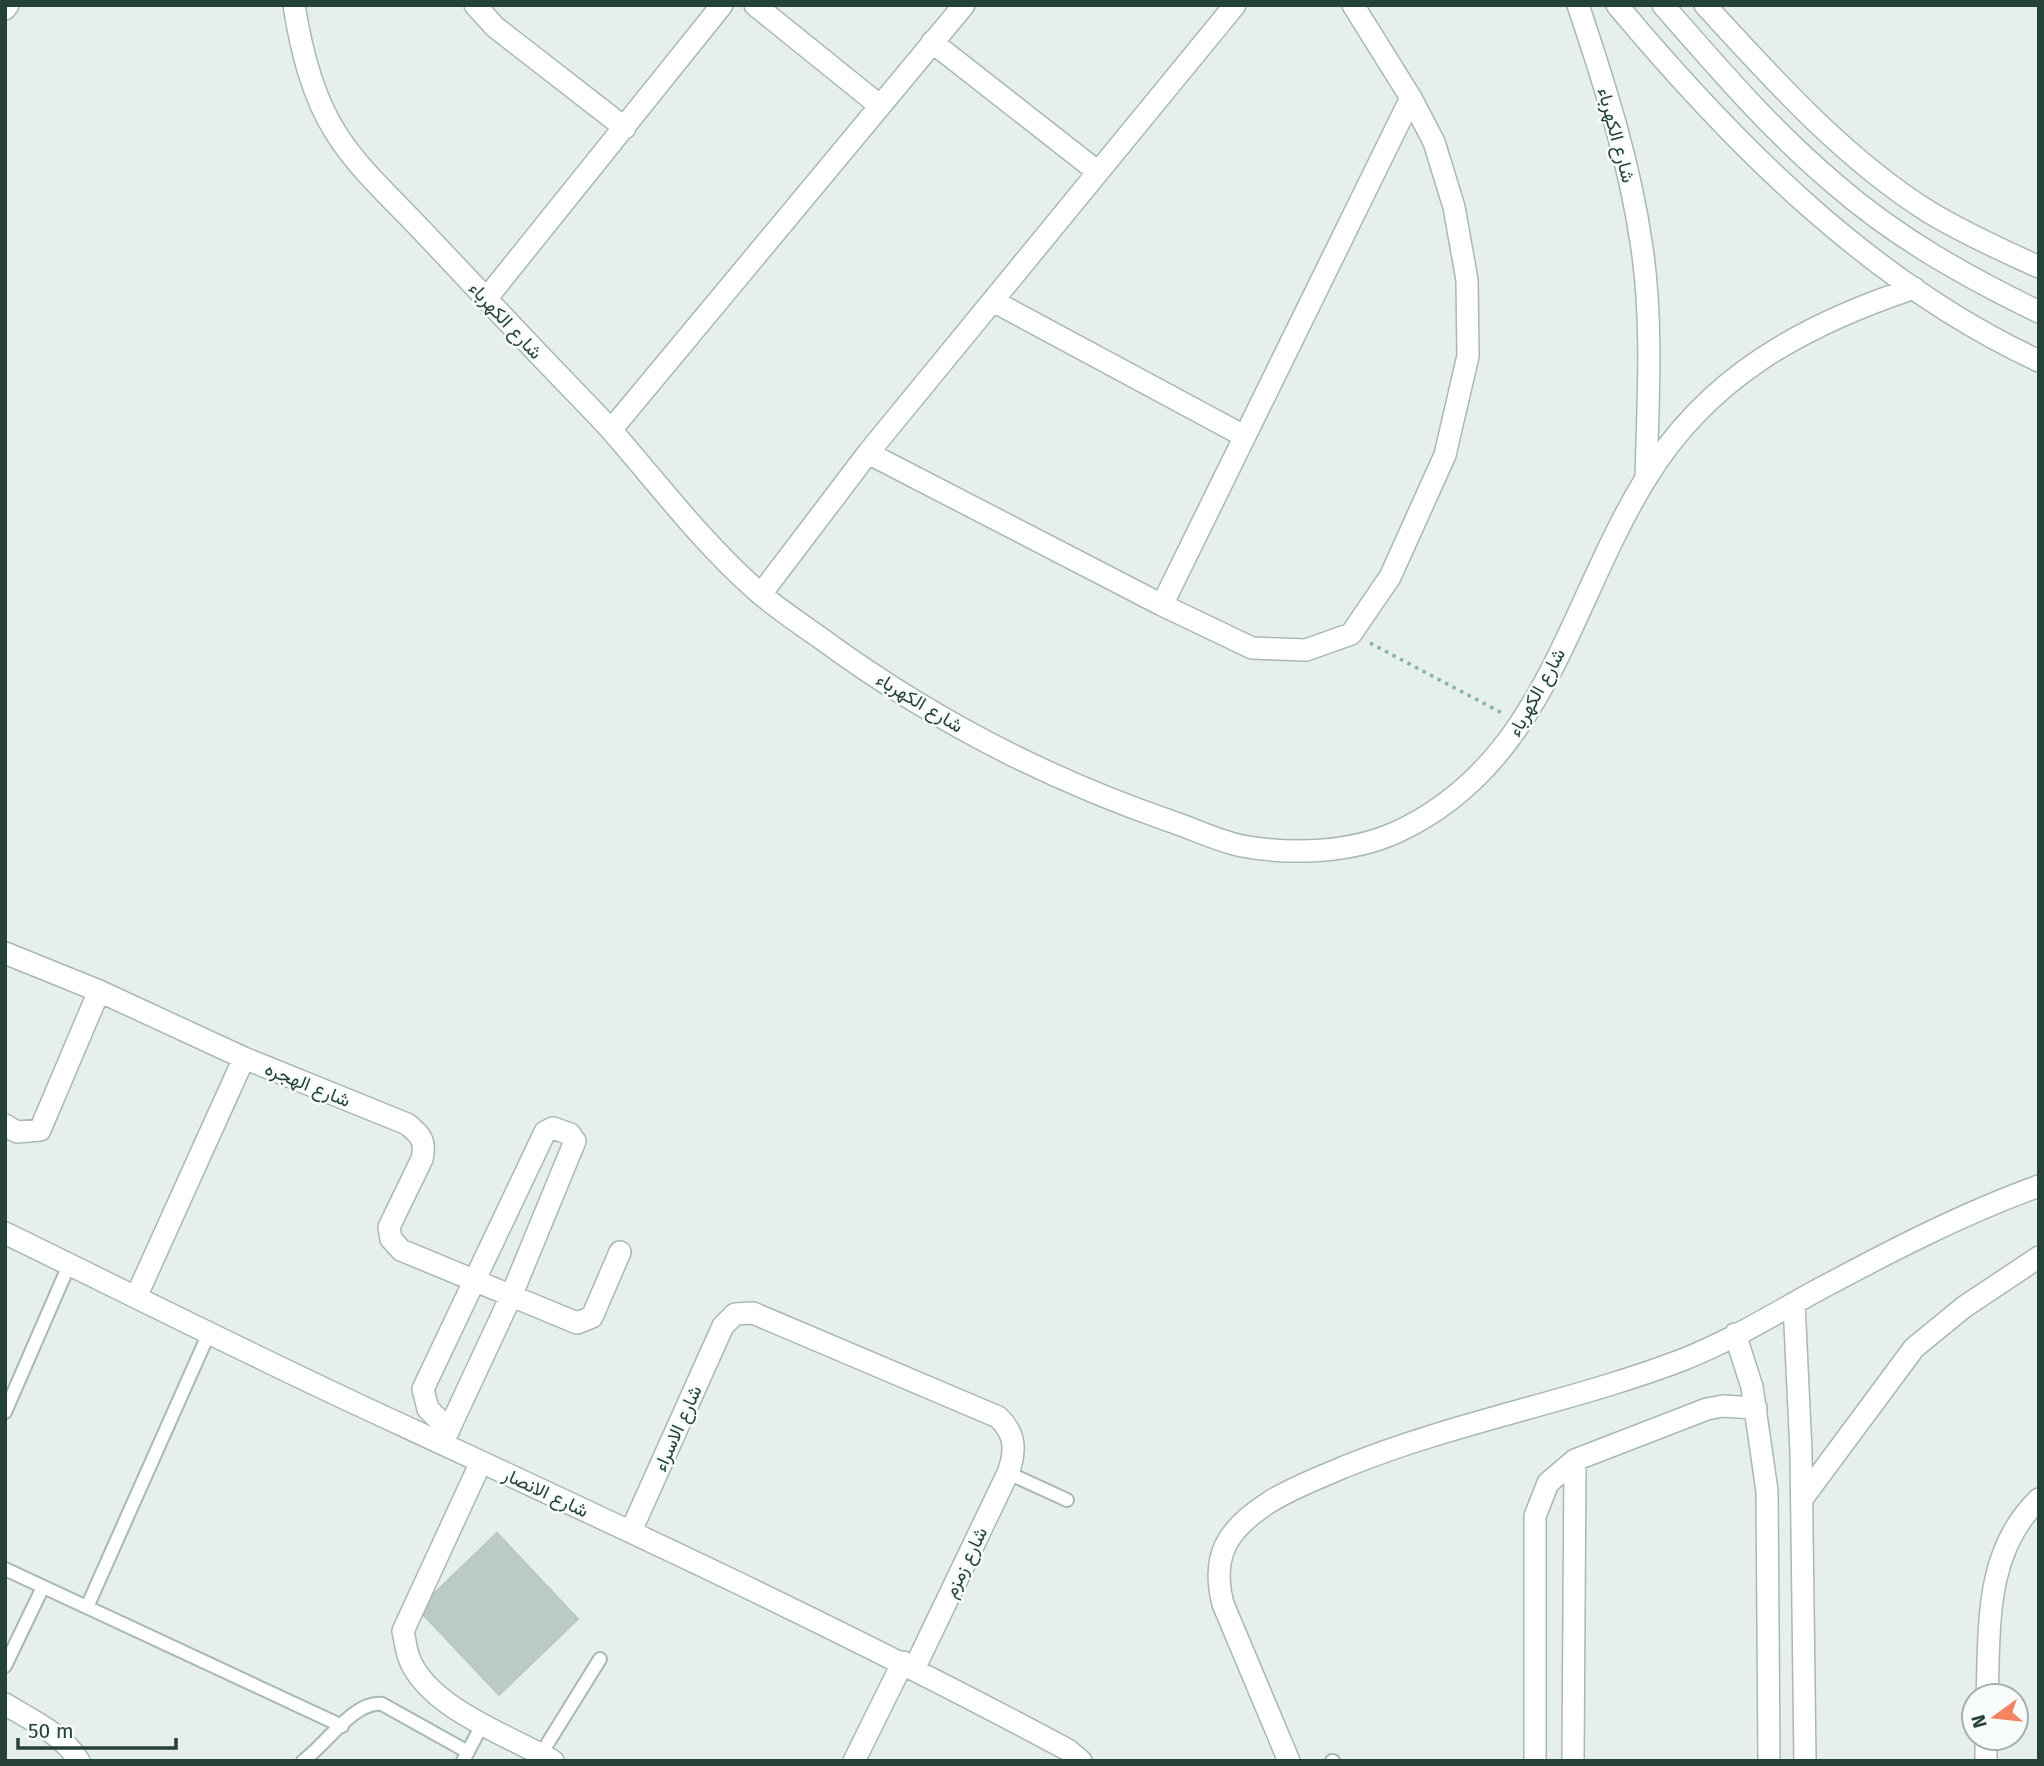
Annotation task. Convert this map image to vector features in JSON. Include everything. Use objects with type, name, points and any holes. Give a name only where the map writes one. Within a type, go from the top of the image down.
[{"type":"street","name":"شارع الكهرباء","points":[[294,5],[310,76],[336,133],[374,181],[611,430],[672,505],[761,594],[860,667],[950,722],[1033,765],[1117,803],[1241,845],[1307,850],[1367,844],[1401,830],[1450,801],[1492,762],[1523,724],[1646,477],[1698,413],[1737,373],[1806,331],[1860,306],[1914,288]]},
{"type":"street","points":[[475,5],[495,27],[625,128]]},
{"type":"street","points":[[486,299],[722,5]]},
{"type":"street","points":[[755,5],[879,104]]},
{"type":"street","points":[[611,430],[879,104],[964,5]]},
{"type":"street","points":[[761,594],[868,453],[1235,5]]},
{"type":"street","points":[[868,453],[1162,605],[1252,648],[1306,650],[1351,634],[1390,577],[1445,455],[1468,356],[1467,280],[1454,207],[1434,142],[1411,98],[1353,5]]},
{"type":"street","name":"شارع الكهرباء","points":[[1578,5],[1622,139],[1643,250],[1649,360],[1646,477]]},
{"type":"street","points":[[1617,5],[1742,142],[1853,242],[1914,288],[1983,332],[2039,361]]},
{"type":"street","points":[[1663,5],[1771,126],[1838,187],[1912,243],[2039,312]]},
{"type":"street","points":[[1705,5],[1780,87],[1857,159],[1927,211],[1972,236],[2039,267]]},
{"type":"street","points":[[932,42],[1098,173]]},
{"type":"street","points":[[1162,605],[1411,98]]},
{"type":"street","points":[[993,301],[1244,436]]},
{"type":"street","name":"شارع الهجره","points":[[6,956],[99,991],[244,1058],[407,1124],[419,1133],[425,1147],[422,1159],[389,1227],[391,1239],[401,1250],[474,1282]]},
{"type":"street","points":[[5,1125],[17,1132],[40,1130],[99,991]]},
{"type":"street","points":[[136,1297],[244,1058]]},
{"type":"street","points":[[553,1128],[570,1134],[575,1141],[512,1294],[446,1436],[428,1409],[423,1389],[545,1132],[553,1128]]},
{"type":"street","points":[[1289,1761],[1223,1604],[1217,1581],[1218,1562],[1225,1544],[1240,1525],[1267,1503],[1367,1458],[1684,1359],[1735,1335],[1872,1261],[2039,1186]]},
{"type":"street","name":"شارع الانصار","points":[[5,1233],[209,1333],[446,1436],[481,1462],[632,1531],[909,1665],[1068,1750],[1081,1761]]},
{"type":"street","points":[[474,1282],[512,1294],[577,1323],[592,1317],[620,1252]]},
{"type":"street","points":[[1801,1499],[1914,1348],[1964,1307],[2039,1257]]},
{"type":"street","points":[[1794,1303],[1801,1499],[1805,1761]]},
{"type":"street","name":"شارع الاسراء","points":[[632,1531],[723,1326],[735,1314],[753,1313],[998,1417],[1013,1438],[1011,1465]]},
{"type":"street","points":[[1735,1335],[1756,1408],[1767,1492],[1769,1761]]},
{"type":"street","points":[[1535,1761],[1535,1516],[1548,1483],[1574,1460],[1707,1409],[1723,1406],[1756,1408]]},
{"type":"street","points":[[1573,1761],[1574,1460]]},
{"type":"street","points":[[481,1462],[403,1632],[409,1659],[425,1683],[452,1707],[547,1757]]},
{"type":"street","name":"شارع زمزم","points":[[854,1761],[909,1665],[1011,1465]]},
{"type":"street","points":[[1988,1682],[1991,1598],[2001,1553],[2014,1528],[2039,1499]]},
{"type":"street","points":[[5,1704],[56,1736],[72,1749],[79,1761]]},
{"type":"lane","points":[[5,1412],[69,1265]]},
{"type":"lane","points":[[87,1607],[209,1333]]},
{"type":"lane","points":[[1011,1465],[1066,1500]]},
{"type":"lane","points":[[5,1569],[342,1726]]},
{"type":"lane","points":[[5,1666],[43,1587]]},
{"type":"lane","points":[[547,1757],[600,1659]]},
{"type":"lane","points":[[303,1761],[366,1705],[382,1704],[466,1756],[483,1723]]},
{"type":"path","points":[[1351,634],[1523,724]]},
{"type":"building","points":[[497,1533],[578,1619],[499,1695],[418,1609]]}]
